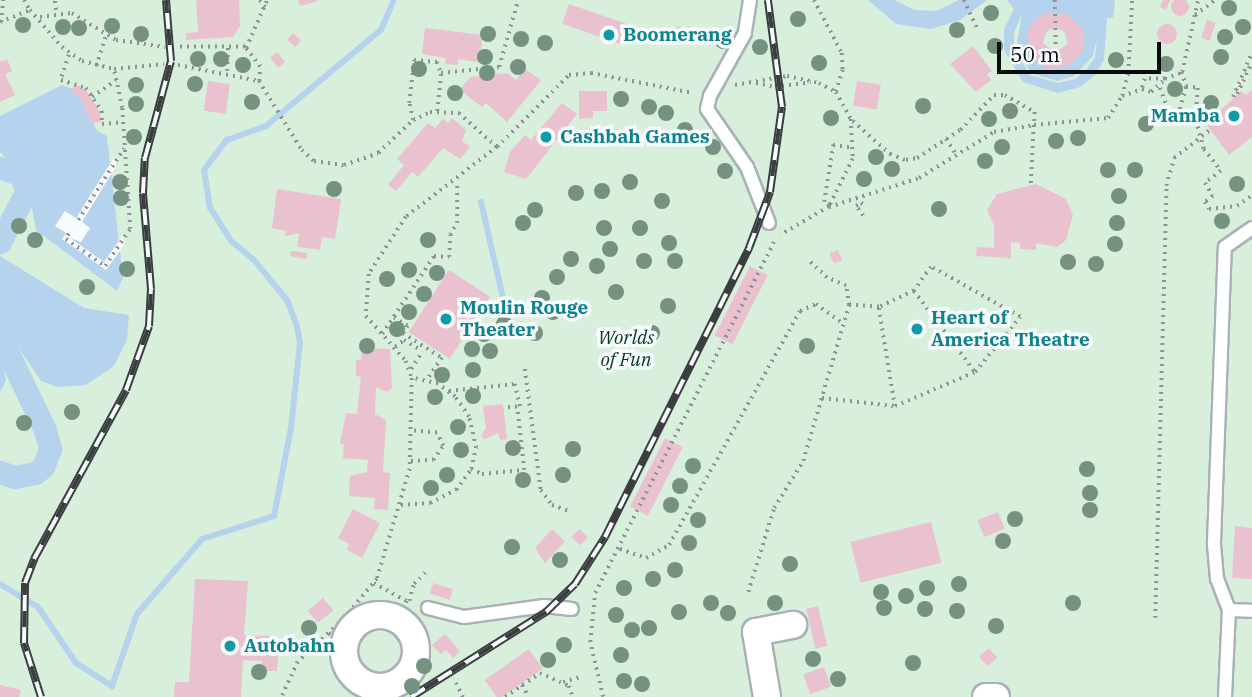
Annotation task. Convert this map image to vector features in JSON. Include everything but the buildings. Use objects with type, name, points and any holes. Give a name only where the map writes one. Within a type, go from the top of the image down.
[{"type":"street","points":[[403,611],[413,637],[415,654],[409,671],[390,685],[376,689],[357,678],[346,663],[337,636],[365,618],[403,611]]},
{"type":"street","points":[[767,697],[756,632],[793,625]]},
{"type":"street","points":[[986,697],[996,697]]},
{"type":"lane","points":[[750,0],[745,33],[714,89],[708,113],[747,167],[769,223]]},
{"type":"lane","points":[[1225,697],[1229,610],[1217,579],[1214,542],[1225,247],[1252,228]]},
{"type":"lane","points":[[428,608],[464,617],[544,606],[572,610]]},
{"type":"lane","points":[[1229,610],[1252,611]]},
{"type":"path","points":[[3,0],[0,22],[30,10]]},
{"type":"path","points":[[24,0],[70,54],[96,66],[114,69],[164,64]]},
{"type":"path","points":[[260,0],[265,7]]},
{"type":"path","points":[[246,48],[267,0]]},
{"type":"path","points":[[441,73],[499,67],[519,0]]},
{"type":"path","points":[[814,0],[842,53],[843,70],[836,92]]},
{"type":"path","points":[[964,0],[977,28]]},
{"type":"path","points":[[1055,0],[1056,48]]},
{"type":"path","points":[[603,697],[590,642],[590,614],[595,593],[768,248],[779,236],[829,206],[919,178],[994,132],[1034,125],[1103,120],[1122,96],[1128,73],[1132,0]]},
{"type":"path","points":[[1160,88],[1172,120],[1178,116],[1186,86],[1182,72],[1198,0]]},
{"type":"path","points":[[1195,15],[1215,0]]},
{"type":"path","points":[[55,1],[57,14]]},
{"type":"path","points":[[40,17],[76,14],[106,35],[166,47]]},
{"type":"path","points":[[96,66],[106,35]]},
{"type":"path","points":[[179,47],[246,48],[260,62],[258,81]]},
{"type":"path","points":[[227,71],[228,47]]},
{"type":"path","points":[[1252,52],[1235,95],[1252,62]]},
{"type":"path","points":[[70,54],[61,80],[86,88],[102,111],[102,124],[123,122]]},
{"type":"path","points":[[413,120],[409,103],[415,60],[437,62],[441,73],[437,111]]},
{"type":"path","points":[[471,69],[472,61]]},
{"type":"path","points":[[178,65],[227,71],[258,81],[302,150],[314,161],[349,164],[387,146],[413,120],[437,111],[459,113],[497,147]]},
{"type":"path","points":[[69,234],[66,239],[105,266],[127,234],[125,145],[114,69]]},
{"type":"path","points":[[1142,89],[1145,79],[1165,79],[1182,72]]},
{"type":"path","points":[[282,697],[298,662],[337,636],[374,583],[387,556],[411,461],[412,378],[395,347],[366,316],[369,274],[405,217],[457,182],[497,147],[569,75],[591,73],[686,94],[787,76],[811,82],[836,92],[851,119],[902,160],[917,158],[946,139],[997,94],[1035,112],[1031,184]]},
{"type":"path","points":[[1122,96],[1142,89],[1151,92],[1160,88],[1165,79]]},
{"type":"path","points":[[92,97],[117,80]]},
{"type":"path","points":[[754,83],[775,86],[811,82]]},
{"type":"path","points":[[1186,86],[1198,88],[1196,120],[1200,137],[1221,171],[1205,183],[1213,196],[1205,202],[1209,209],[1237,206],[1252,195]]},
{"type":"path","points":[[829,206],[847,176],[854,148],[851,119]]},
{"type":"path","points":[[1155,618],[1166,179],[1174,159],[1210,130]]},
{"type":"path","points":[[946,139],[956,154]]},
{"type":"path","points":[[78,220],[125,145]]},
{"type":"path","points":[[829,206],[824,202],[833,145],[854,148]]},
{"type":"path","points":[[382,334],[434,256],[449,257],[450,235],[457,223],[457,182]]},
{"type":"path","points":[[848,202],[867,207]]},
{"type":"path","points":[[856,206],[863,216]]},
{"type":"path","points":[[748,592],[763,534],[803,461],[849,305],[846,286],[827,278],[808,260]]},
{"type":"path","points":[[822,398],[895,406],[975,372],[1020,317],[931,267],[914,291],[879,307],[849,305]]},
{"type":"path","points":[[914,291],[975,372]]},
{"type":"path","points":[[619,548],[646,558],[669,545],[800,310],[816,304],[844,324]]},
{"type":"path","points":[[879,307],[895,406]]},
{"type":"path","points":[[394,317],[408,326],[404,333],[442,358],[426,380]]},
{"type":"path","points":[[395,347],[404,340],[425,347]]},
{"type":"path","points":[[410,370],[425,347]]},
{"type":"path","points":[[526,369],[528,406],[541,489],[552,505],[572,512]]},
{"type":"path","points":[[401,506],[443,498],[463,482],[471,469],[475,435],[466,410],[449,391],[426,380],[412,378]]},
{"type":"path","points":[[449,391],[515,383],[524,470],[482,474],[471,469]]},
{"type":"path","points":[[503,408],[519,407]]},
{"type":"path","points":[[411,461],[437,458],[443,446],[437,433],[413,431]]},
{"type":"path","points":[[475,435],[481,434]]},
{"type":"path","points":[[374,583],[403,611],[426,572]]},
{"type":"path","points":[[505,697],[540,673],[563,682],[573,697]]},
{"type":"path","points":[[563,682],[580,677]]},
{"type":"path","points":[[456,683],[463,697]]},
{"type":"path","points":[[522,685],[529,697]]},
{"type":"green space","name":"Worlds of Fun","points":[[0,0],[1252,0],[1252,697],[0,697]]},
{"type":"water","points":[[868,0],[894,0],[915,10],[936,11],[959,0],[987,0],[960,20],[931,29],[896,24]]},
{"type":"water","points":[[1007,0],[1115,0],[1113,18],[1107,18],[1104,60],[1095,75],[1080,87],[1058,93],[1023,82],[1004,50],[1004,29],[1014,9]],"holes":[[[1022,15],[1016,48],[1031,73],[1057,81],[1074,76],[1093,56],[1097,37],[1095,57],[1087,69],[1075,79],[1058,83],[1030,75],[1014,48],[1014,32]],[[1055,27],[1064,31],[1068,43],[1056,53],[1043,43],[1046,32]]]},
{"type":"water","points":[[62,85],[78,91],[97,131],[107,136],[123,278],[117,291],[36,230],[27,181],[0,152],[0,116]]},
{"type":"water","points":[[0,256],[84,308],[129,315],[127,340],[114,366],[86,385],[58,387],[41,381],[18,347],[6,346],[1,355],[6,381],[0,392]]},
{"type":"pier","points":[[115,156],[116,166],[82,222],[90,228],[81,242],[70,238],[104,262],[123,235],[124,245],[106,270],[62,239],[66,233],[55,226],[65,211],[76,218]]},
{"type":"waterway","points":[[0,584],[38,607],[76,663],[112,686],[137,614],[202,539],[274,516],[291,428],[300,343],[297,326],[287,300],[254,260],[231,241],[210,208],[204,170],[227,140],[266,126],[381,30],[394,0]]},
{"type":"waterway","points":[[0,168],[20,174],[27,190],[0,242]]},
{"type":"waterway","points":[[481,202],[503,298],[517,305]]},
{"type":"waterway","points":[[0,336],[45,430],[50,449],[43,467],[35,473],[14,477],[0,472]]},
{"type":"railway","points":[[41,697],[24,643],[25,583],[34,559],[126,390],[149,326],[151,289],[143,193],[145,158],[171,61],[166,0]]},
{"type":"railway","points":[[411,697],[546,612],[575,584],[605,537],[749,248],[770,192],[782,107],[768,0]]},
{"type":"place","name":"Boomerang","points":[[609,35]]},
{"type":"place","name":"Mamba","points":[[1234,116]]},
{"type":"place","name":"Cashbah Games","points":[[546,137]]},
{"type":"place","name":"Moulin Rouge Theater","points":[[446,319]]},
{"type":"place","name":"Heart of America Theatre","points":[[917,329]]},
{"type":"place","name":"Autobahn","points":[[230,646]]}]
